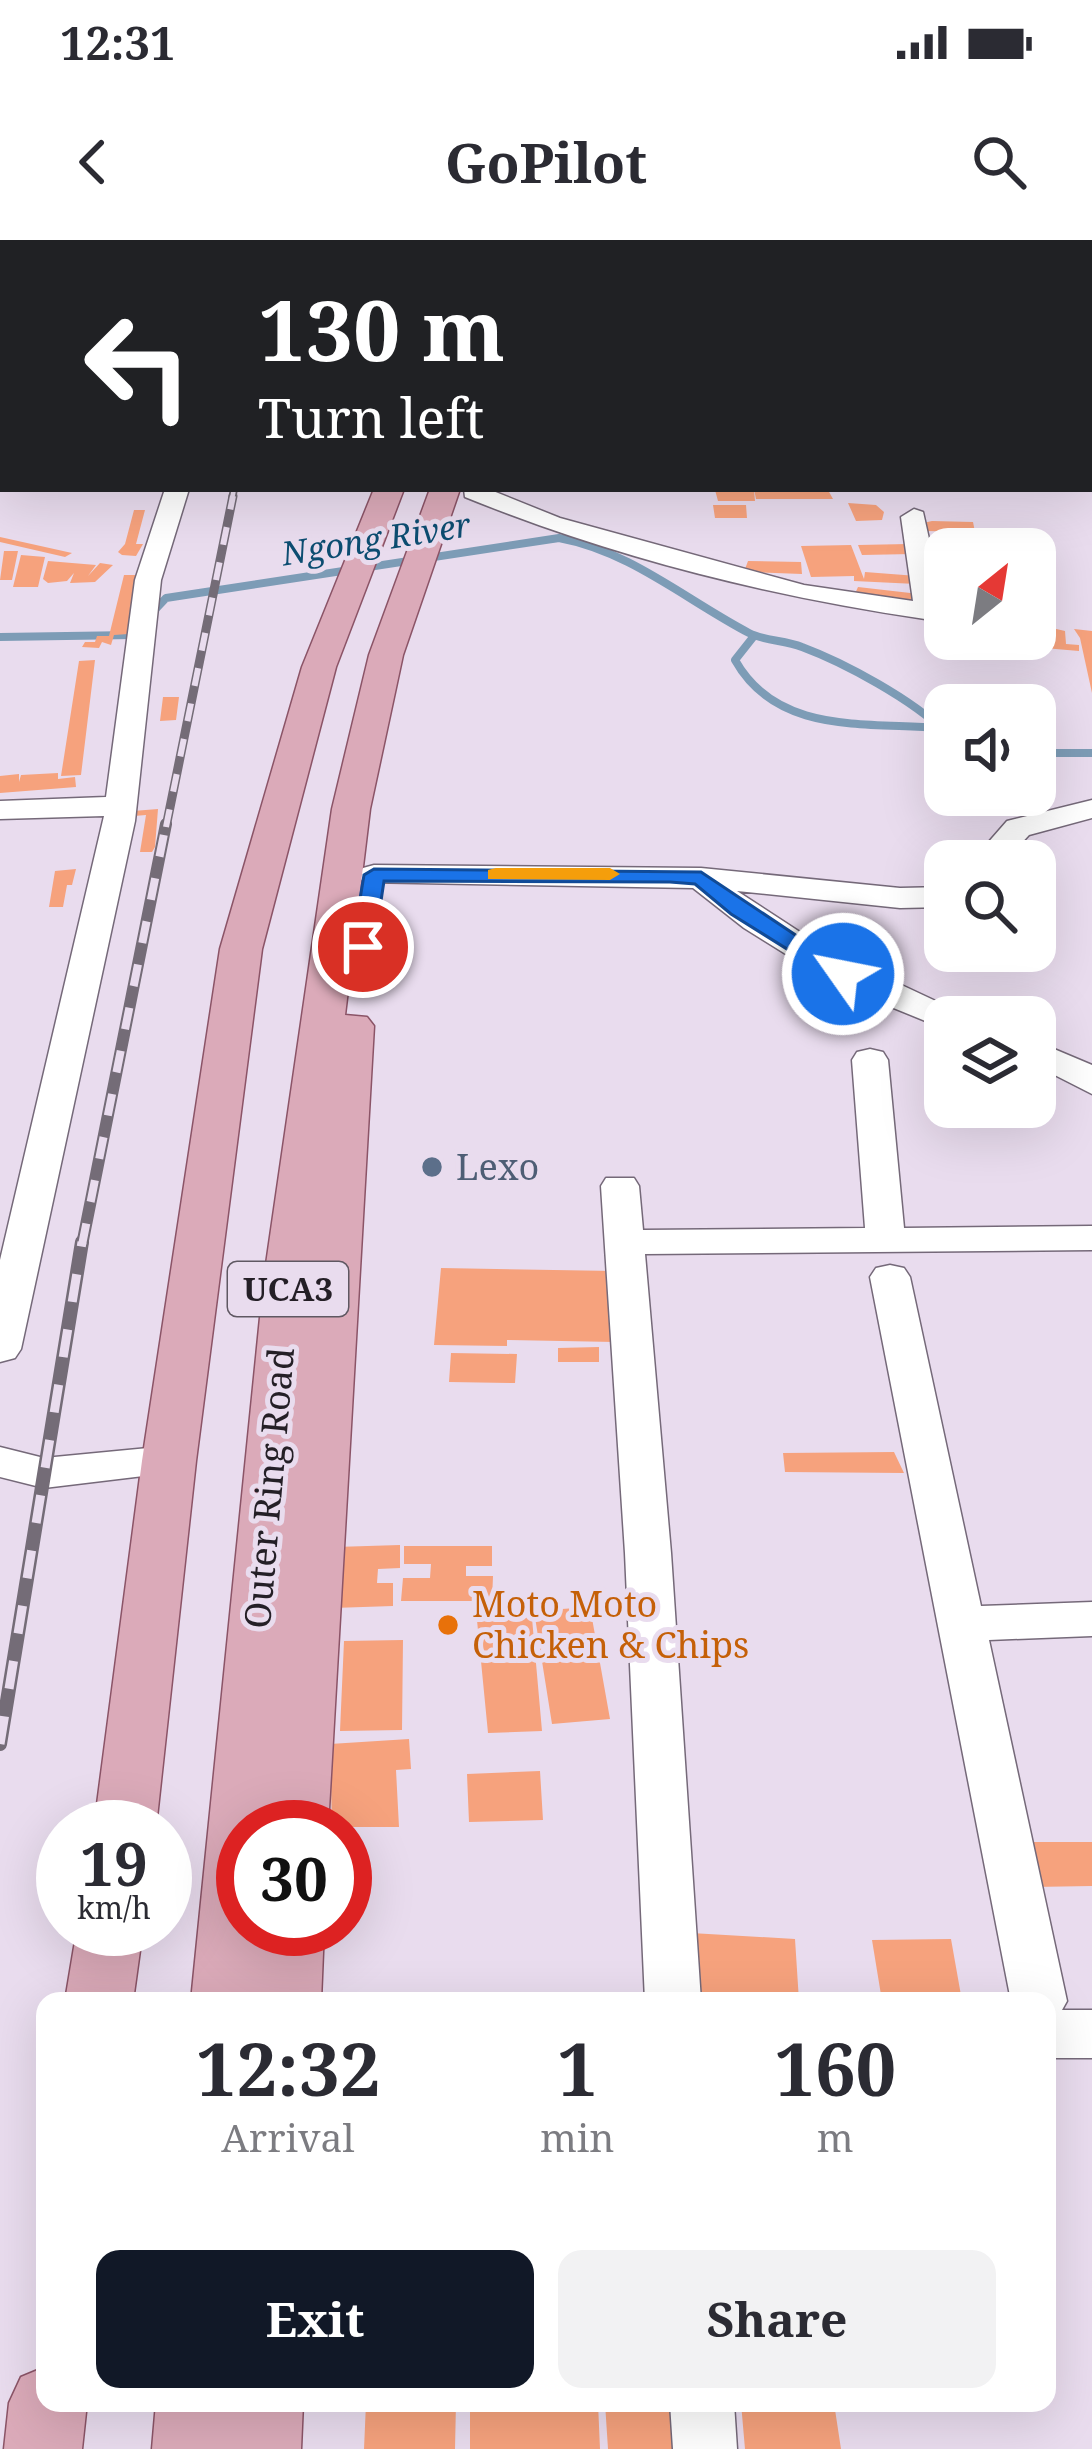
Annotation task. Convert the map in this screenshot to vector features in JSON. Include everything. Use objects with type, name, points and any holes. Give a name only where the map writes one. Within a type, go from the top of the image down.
[{"type":"main road","name":"UCA3","points":[[127,1800],[241,949],[282,790],[347,596],[388,492]]},
{"type":"main road","name":"Outer Ring Road","points":[[226,1992],[289,1278],[338,1015],[351,809],[404,677],[427,584],[459,499]]},
{"type":"main road","name":"UCA3","points":[[298,1800],[338,1015],[374,875],[404,677],[427,584]]},
{"type":"main road","points":[[100,1992],[106,1956]]},
{"type":"main road","points":[[287,1992],[289,1956]]},
{"type":"main road","points":[[43,2449],[47,2412]]},
{"type":"main road","points":[[191,2449],[194,2412]]},
{"type":"main road","points":[[262,2449],[264,2412]]},
{"type":"street","points":[[0,1349],[51,1136],[120,806],[155,551],[176,492]]},
{"type":"street","points":[[459,499],[802,593],[925,611],[928,596],[917,555],[914,517]]},
{"type":"street","points":[[0,810],[120,806]]},
{"type":"street","points":[[1007,840],[1018,828],[1092,809]]},
{"type":"street","points":[[374,875],[701,878],[924,897]]},
{"type":"street","points":[[701,878],[739,909],[843,974],[924,1009]]},
{"type":"street","points":[[870,1060],[888,1260],[1037,1992]]},
{"type":"street","points":[[1056,1060],[1092,1083]]},
{"type":"street","points":[[620,1186],[648,1553],[672,1992]]},
{"type":"street","points":[[622,1242],[888,1260],[1092,1238]]},
{"type":"street","points":[[0,1462],[44,1473],[169,1461]]},
{"type":"street","points":[[961,1624],[1092,1619]]},
{"type":"street","points":[[1056,2034],[1092,2034]]},
{"type":"street","points":[[703,2412],[705,2449]]},
{"type":"building","points":[[716,492],[754,492],[755,501],[718,501]]},
{"type":"building","points":[[755,492],[829,492],[833,499],[756,499]]},
{"type":"building","points":[[848,503],[876,505],[884,512],[882,520],[856,521]]},
{"type":"building","points":[[713,505],[746,505],[747,518],[715,518]]},
{"type":"building","points":[[134,510],[145,510],[136,544],[143,544],[136,556],[122,555],[118,552],[125,544]]},
{"type":"building","points":[[973,522],[974,528],[924,528],[923,523]]},
{"type":"building","points":[[0,537],[72,553],[65,557],[0,542]]},
{"type":"building","points":[[908,544],[912,554],[862,555],[858,545]]},
{"type":"building","points":[[851,545],[864,579],[865,572],[917,576],[916,584],[854,581],[854,576],[811,577],[801,546]]},
{"type":"building","points":[[4,551],[18,551],[12,580],[0,580]]},
{"type":"building","points":[[21,555],[45,557],[38,587],[13,587]]},
{"type":"building","points":[[48,561],[96,565],[88,576],[100,563],[113,565],[95,582],[70,583],[74,573],[67,581],[48,583],[43,579]]},
{"type":"building","points":[[748,561],[801,562],[802,574],[744,572]]},
{"type":"building","points":[[124,575],[141,575],[128,634],[114,635],[111,645],[102,642],[99,648],[82,647],[95,642],[97,636],[109,636]]},
{"type":"building","points":[[858,587],[919,594],[913,605],[853,598]]},
{"type":"building","points":[[1056,629],[1065,631],[1066,644],[1079,645],[1079,651],[1056,649]]},
{"type":"building","points":[[1074,629],[1092,631],[1092,693],[1080,638]]},
{"type":"building","points":[[95,660],[81,775],[61,776],[79,661]]},
{"type":"building","points":[[163,697],[179,697],[176,720],[160,721]]},
{"type":"building","points":[[58,773],[58,779],[75,777],[76,787],[0,793],[0,776],[19,774],[19,782],[21,775]]},
{"type":"building","points":[[158,809],[155,847],[152,852],[140,852],[146,815],[134,816],[133,811]]},
{"type":"building","points":[[76,869],[63,907],[49,907],[55,871]]},
{"type":"building","points":[[441,1268],[615,1271],[615,1342],[507,1340],[507,1346],[434,1345]]},
{"type":"building","points":[[599,1347],[599,1362],[558,1362],[558,1348]]},
{"type":"building","points":[[451,1353],[517,1354],[515,1383],[449,1382]]},
{"type":"building","points":[[894,1452],[904,1473],[785,1472],[783,1453]]},
{"type":"building","points":[[400,1545],[400,1568],[378,1569],[377,1583],[393,1583],[393,1606],[333,1608],[335,1547]]},
{"type":"building","points":[[404,1546],[492,1546],[492,1566],[466,1566],[466,1576],[493,1576],[492,1601],[401,1601],[403,1578],[430,1578],[431,1564],[404,1564]]},
{"type":"building","points":[[531,1607],[542,1731],[488,1733],[476,1610]]},
{"type":"building","points":[[590,1607],[610,1719],[552,1724],[534,1611]]},
{"type":"building","points":[[403,1640],[402,1730],[340,1731],[344,1641]]},
{"type":"building","points":[[409,1739],[411,1769],[396,1770],[399,1827],[372,1827],[372,1800],[331,1800],[330,1744]]},
{"type":"building","points":[[540,1771],[543,1820],[469,1822],[467,1774]]},
{"type":"building","points":[[1025,1842],[1092,1842],[1092,1886],[1033,1887]]},
{"type":"building","points":[[674,1932],[795,1939],[798,1992],[678,1992]]},
{"type":"building","points":[[951,1939],[960,1992],[881,1992],[872,1940]]},
{"type":"building","points":[[366,2412],[456,2412],[455,2449],[364,2449]]},
{"type":"building","points":[[470,2412],[598,2412],[600,2449],[470,2449]]},
{"type":"building","points":[[606,2412],[683,2412],[686,2449],[608,2449]]},
{"type":"building","points":[[742,2412],[835,2412],[841,2449],[745,2449]]},
{"type":"waterway","name":"Ngong River","points":[[150,615],[166,598],[559,538],[634,565],[749,633],[838,663],[924,715]]},
{"type":"waterway","name":"Ngong River","points":[[0,637],[133,635],[138,629]]},
{"type":"waterway","points":[[754,636],[735,660],[774,701],[825,720],[924,727]]},
{"type":"waterway","name":"Ngong River","points":[[1056,753],[1092,753]]},
{"type":"railway","points":[[232,499],[233,492]]},
{"type":"railway","points":[[166,827],[233,496]]},
{"type":"railway","points":[[82,1245],[166,824]]},
{"type":"railway","points":[[0,1744],[82,1242]]},
{"type":"slow traffic","points":[[496,874],[610,874]]},
{"type":"place","name":"Lexo","points":[[432,1167]]},
{"type":"place","name":"Moto Moto Chicken & Chips","points":[[448,1625]]},
{"type":"route","points":[[363,947],[374,875],[670,876],[701,878],[739,909],[843,974]]}]
